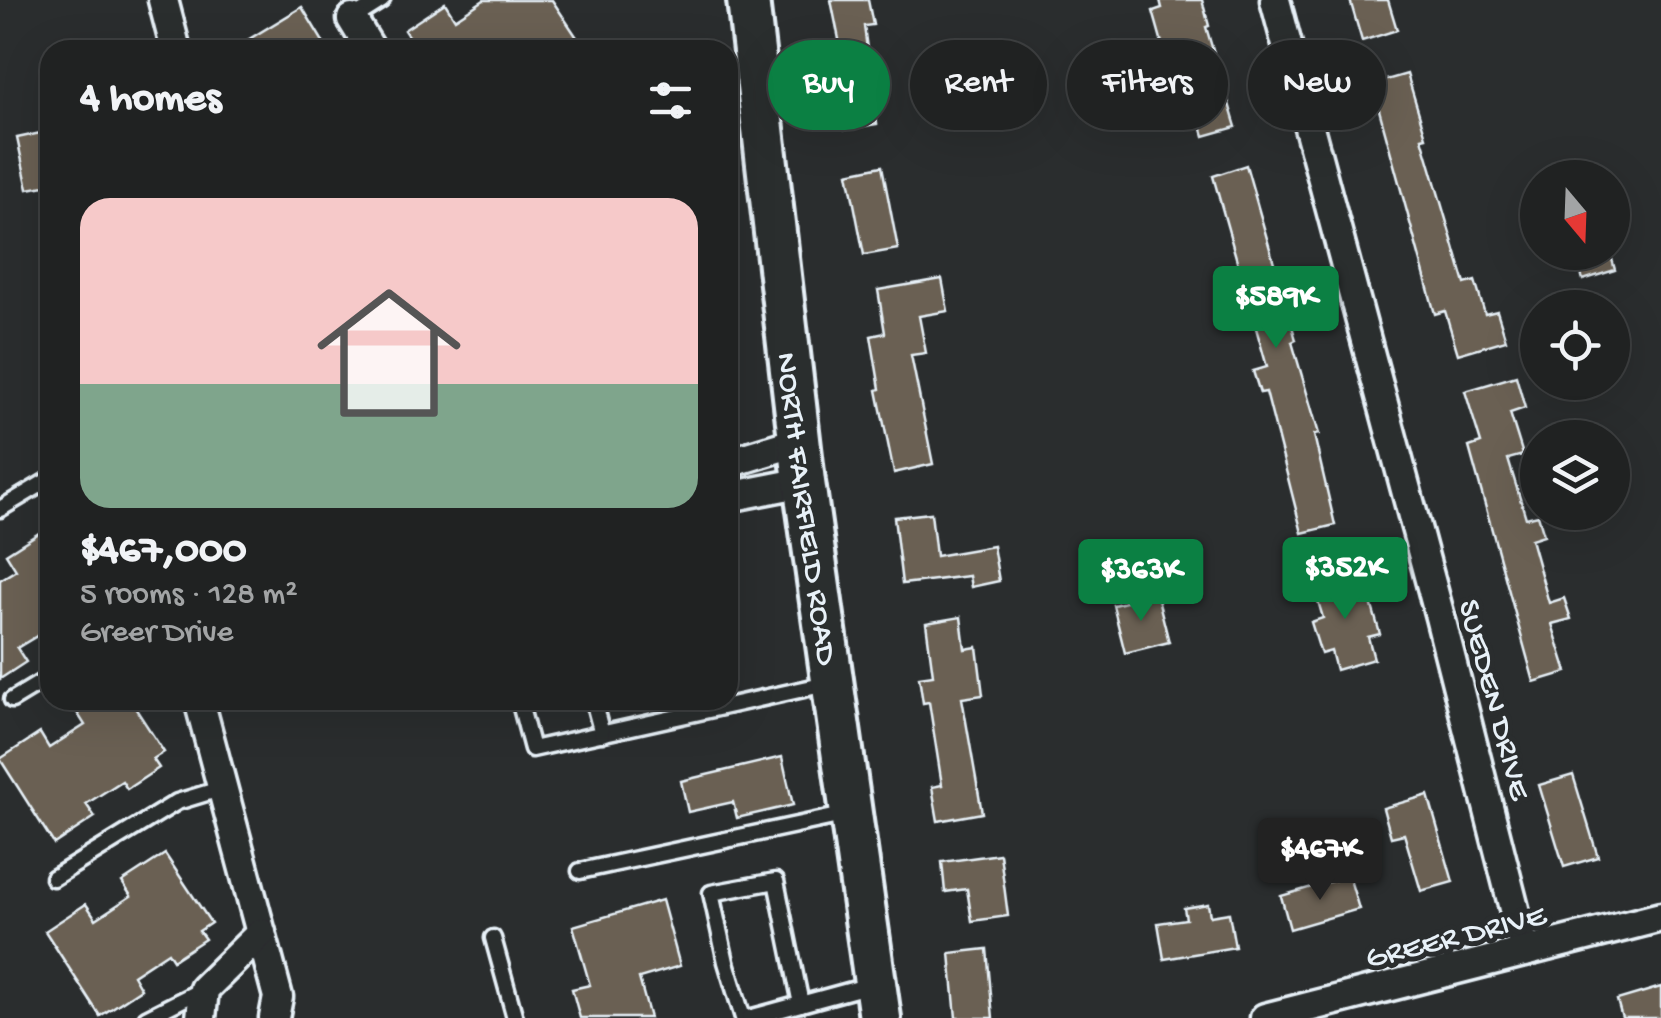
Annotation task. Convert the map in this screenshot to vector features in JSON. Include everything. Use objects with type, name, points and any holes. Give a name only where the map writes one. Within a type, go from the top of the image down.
[{"type":"main road","name":"NORTH FAIRFIELD ROAD","points":[[748,0],[804,482],[877,1001]]},
{"type":"street","points":[[163,0],[173,40]]},
{"type":"street","name":"SUEDEN DRIVE","points":[[1275,0],[1525,952]]},
{"type":"street","points":[[352,19],[365,40]]},
{"type":"street","points":[[738,460],[800,441]]},
{"type":"street","points":[[738,495],[804,482]]},
{"type":"street","points":[[202,710],[278,996],[274,1018]]},
{"type":"street","name":"GREER DRIVE","points":[[1266,1018],[1661,916]]},
{"type":"street","points":[[201,1018],[204,988],[260,933]]},
{"type":"lane","points":[[352,19],[382,0]]},
{"type":"lane","points":[[0,509],[40,485]]},
{"type":"lane","points":[[12,700],[40,683]]},
{"type":"lane","points":[[738,704],[832,683]]},
{"type":"lane","points":[[522,710],[532,749],[710,710]]},
{"type":"lane","points":[[596,710],[602,734]]},
{"type":"lane","points":[[53,878],[177,802],[222,788]]},
{"type":"lane","points":[[580,871],[849,814]]},
{"type":"lane","points":[[801,1004],[776,881],[711,893],[746,1018],[801,1004],[877,1001]]},
{"type":"lane","points":[[493,938],[516,1018]]},
{"type":"lane","points":[[146,1018],[204,988]]},
{"type":"building","points":[[484,0],[552,0],[578,39],[410,40],[404,30],[445,3],[455,19]]},
{"type":"building","points":[[831,0],[868,0],[873,25],[864,26],[866,40],[839,40]]},
{"type":"building","points":[[1160,0],[1202,0],[1210,40],[1161,40],[1153,11],[1162,8]]},
{"type":"building","points":[[1350,0],[1388,0],[1397,30],[1362,40]]},
{"type":"building","points":[[302,7],[322,40],[248,40]]},
{"type":"building","points":[[1407,74],[1465,284],[1475,281],[1485,314],[1497,311],[1506,340],[1458,354],[1445,311],[1435,314],[1385,130],[1386,80]]},
{"type":"building","points":[[1228,100],[1236,127],[1228,129]]},
{"type":"building","points":[[1202,130],[1225,130],[1204,136]]},
{"type":"building","points":[[40,133],[40,187],[28,189],[17,138]]},
{"type":"building","points":[[1246,165],[1296,340],[1292,342],[1319,434],[1314,435],[1335,525],[1302,533],[1266,392],[1260,393],[1253,371],[1267,367],[1213,176]]},
{"type":"building","points":[[882,166],[898,249],[864,255],[848,173]]},
{"type":"building","points":[[1580,270],[1615,270],[1583,280]]},
{"type":"building","points":[[942,279],[948,311],[919,316],[926,353],[911,355],[933,464],[894,473],[877,390],[880,389],[871,336],[885,333],[878,290]]},
{"type":"building","points":[[1516,376],[1525,408],[1510,413],[1520,456],[1508,459],[1520,498],[1520,530],[1542,530],[1544,535],[1531,539],[1549,603],[1564,598],[1571,619],[1552,624],[1567,672],[1534,682],[1469,447],[1481,443],[1465,391]]},
{"type":"building","points":[[931,513],[936,556],[993,546],[999,581],[971,587],[969,576],[902,584],[894,517]]},
{"type":"building","points":[[40,532],[40,634],[17,648],[26,662],[0,679],[0,580],[16,570],[6,554]]},
{"type":"building","points":[[1350,573],[1357,596],[1368,592],[1380,634],[1368,637],[1374,659],[1336,670],[1331,651],[1321,654],[1311,622],[1323,618],[1313,584]]},
{"type":"building","points":[[1157,595],[1169,642],[1125,653],[1113,605]]},
{"type":"building","points":[[961,617],[965,649],[977,647],[983,695],[962,698],[982,813],[938,821],[932,787],[942,785],[929,702],[923,703],[919,677],[933,675],[926,623]]},
{"type":"building","points":[[137,710],[164,752],[153,759],[159,768],[127,789],[122,781],[86,804],[95,817],[54,844],[0,759],[40,733],[49,748],[85,725],[76,711]]},
{"type":"building","points":[[782,757],[793,805],[737,818],[733,802],[688,812],[681,781]]},
{"type":"building","points":[[1573,775],[1598,857],[1564,867],[1539,785]]},
{"type":"building","points":[[1428,795],[1453,882],[1421,891],[1404,834],[1391,837],[1383,808]]},
{"type":"building","points":[[165,854],[211,923],[199,931],[205,939],[173,960],[168,952],[133,975],[141,989],[100,1016],[45,931],[86,904],[96,919],[131,896],[122,882]]},
{"type":"building","points":[[1000,854],[1008,916],[972,921],[967,889],[945,892],[942,862]]},
{"type":"building","points":[[1349,876],[1359,909],[1290,929],[1281,896]]},
{"type":"building","points":[[662,900],[680,966],[639,978],[650,1018],[580,1018],[572,989],[590,985],[573,926]]},
{"type":"building","points":[[1208,904],[1210,916],[1229,913],[1235,947],[1164,959],[1158,923],[1186,919],[1184,908]]},
{"type":"building","points":[[987,949],[993,1018],[956,1018],[950,953]]},
{"type":"building","points":[[1661,987],[1661,1018],[1622,1018],[1617,1000]]}]
